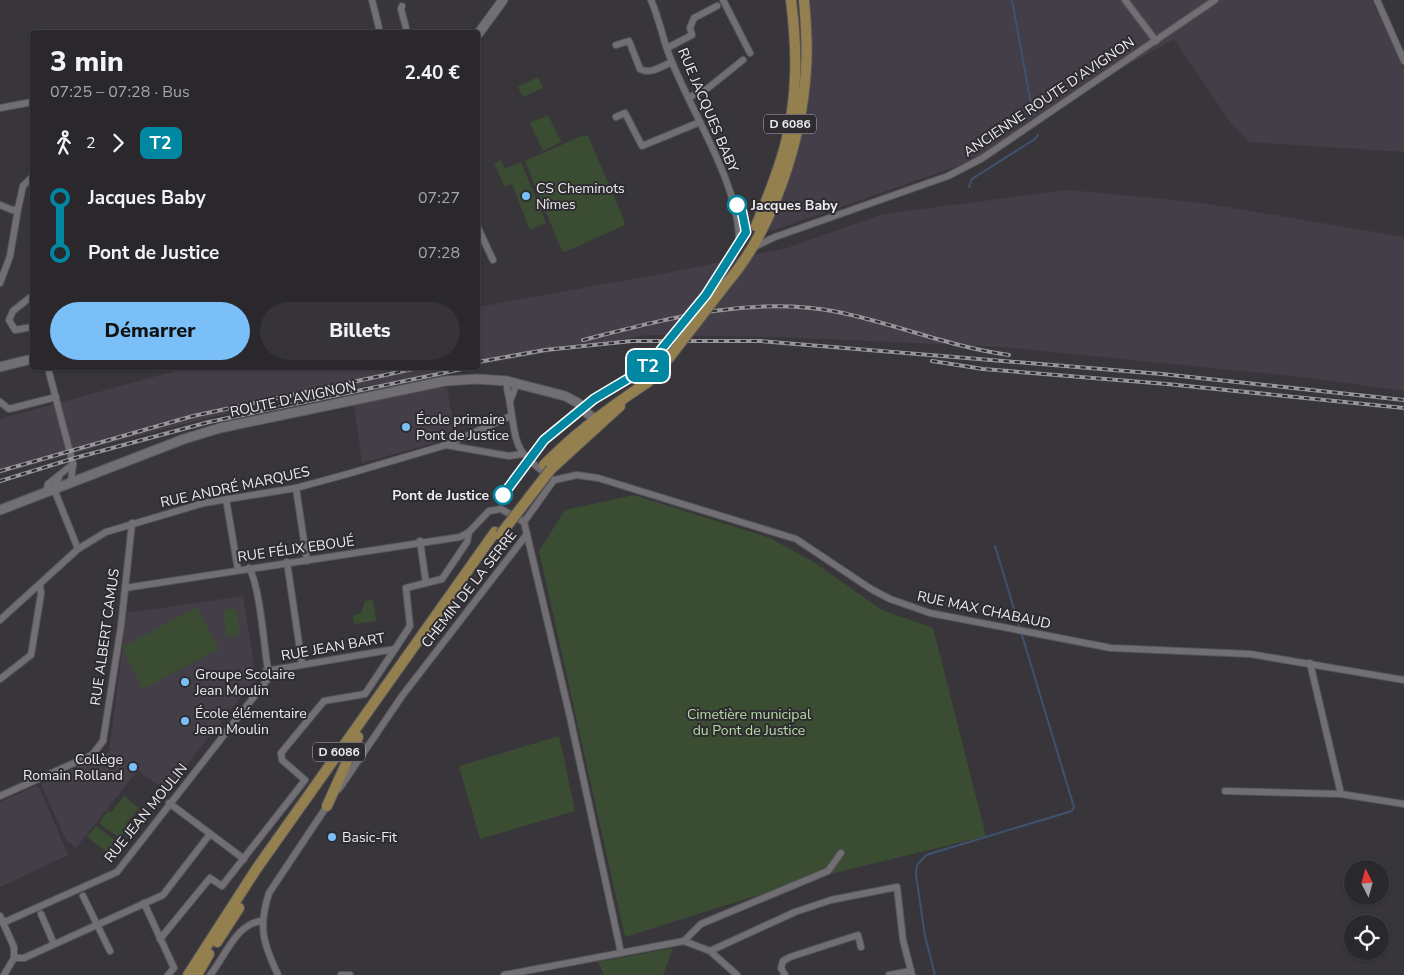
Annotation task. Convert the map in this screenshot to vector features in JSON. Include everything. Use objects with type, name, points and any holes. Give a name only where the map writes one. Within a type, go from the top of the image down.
[{"type":"main road","points":[[480,31],[503,0]]},
{"type":"main road","name":"D 6086","points":[[726,284],[735,265],[750,242],[786,144],[794,104],[796,71],[791,0]]},
{"type":"main road","name":"D 6086","points":[[188,975],[257,868],[548,467],[600,419],[648,382],[738,271],[763,226],[780,188],[796,140],[806,69],[804,0]]},
{"type":"main road","points":[[0,368],[30,360]]},
{"type":"main road","name":"ROUTE D'AVIGNON","points":[[0,510],[184,439],[220,428],[445,381],[477,379],[517,383],[569,398],[600,419]]},
{"type":"main road","name":"D 6086","points":[[197,975],[257,879],[498,534]]},
{"type":"main road","points":[[327,806],[358,737]]},
{"type":"street","points":[[372,0],[380,30]]},
{"type":"street","name":"RUE JACQUES BABY","points":[[651,0],[672,62],[690,97],[734,202],[739,222],[739,240]]},
{"type":"street","points":[[723,0],[750,53]]},
{"type":"street","points":[[1125,0],[1156,41]]},
{"type":"street","name":"ANCIENNE ROUTE D'AVIGNON","points":[[751,249],[775,237],[948,176],[981,159],[1215,0]]},
{"type":"street","points":[[1377,0],[1404,61]]},
{"type":"street","points":[[402,6],[401,9],[407,30]]},
{"type":"street","points":[[667,48],[692,35],[690,28],[694,18],[717,6]]},
{"type":"street","points":[[616,45],[629,40],[643,71],[648,72],[672,62]]},
{"type":"street","points":[[690,97],[708,88],[744,60]]},
{"type":"street","points":[[0,108],[30,102]]},
{"type":"street","points":[[616,116],[625,113],[642,146],[700,122]]},
{"type":"street","points":[[0,283],[10,256],[23,186],[30,179]]},
{"type":"street","points":[[0,205],[12,210],[18,209]]},
{"type":"street","points":[[763,226],[765,232],[775,237]]},
{"type":"street","points":[[480,232],[493,260]]},
{"type":"street","points":[[30,298],[14,311],[9,320],[15,330],[30,327]]},
{"type":"street","points":[[49,370],[73,464],[71,482]]},
{"type":"street","points":[[507,381],[506,393],[510,401],[515,440],[528,461],[554,480],[524,522]]},
{"type":"street","points":[[510,401],[517,383]]},
{"type":"street","points":[[0,412],[56,397]]},
{"type":"street","points":[[0,402],[9,409]]},
{"type":"street","name":"RUE ANDRÉ MARQUES","points":[[0,620],[78,549],[106,532],[132,523],[226,499],[296,488],[446,445],[511,416]]},
{"type":"street","points":[[463,438],[464,447]]},
{"type":"street","points":[[446,445],[509,456],[522,454]]},
{"type":"street","points":[[73,464],[48,484],[78,549]]},
{"type":"street","name":"RUE MAX CHABAUD","points":[[554,480],[577,476],[598,478],[796,539],[871,589],[890,599],[930,613],[960,617],[1016,631],[1111,648],[1250,654],[1404,680]]},
{"type":"street","points":[[296,488],[307,560]]},
{"type":"street","points":[[226,499],[238,570]]},
{"type":"street","points":[[420,542],[426,583],[442,579],[467,542],[468,532],[489,510],[501,509],[524,522],[527,534]]},
{"type":"street","name":"RUE ALBERT CAMUS","points":[[0,796],[95,752],[103,742],[125,588],[132,523]]},
{"type":"street","name":"RUE FÉLIX EBOUÉ","points":[[125,588],[460,537],[468,532]]},
{"type":"street","name":"CHEMIN DE LA SERRE","points":[[278,975],[264,940],[262,921],[269,893],[402,696],[527,534]]},
{"type":"street","name":"CHEMIN DE LA SERRE","points":[[527,534],[569,712],[621,953]]},
{"type":"street","points":[[287,563],[302,664]]},
{"type":"street","points":[[249,568],[253,575],[266,671]]},
{"type":"street","name":"RUE JEAN BART","points":[[266,671],[395,649],[410,626],[406,588],[426,583]]},
{"type":"street","points":[[0,679],[31,655],[41,594],[40,585]]},
{"type":"street","points":[[160,939],[210,878],[222,886],[305,780],[282,760],[281,753],[324,701],[365,694],[395,649]]},
{"type":"street","points":[[1310,663],[1341,794]]},
{"type":"street","name":"RUE JEAN MOULIN","points":[[1,918],[7,921],[117,872],[267,680],[266,671]]},
{"type":"street","points":[[1225,791],[1341,794],[1404,804]]},
{"type":"street","points":[[170,803],[244,859]]},
{"type":"street","points":[[14,958],[24,958],[163,895],[210,834]]},
{"type":"street","points":[[684,941],[701,924],[828,871],[840,853]]},
{"type":"street","points":[[710,951],[804,909],[831,900],[897,887],[903,940],[912,973],[889,975]]},
{"type":"street","points":[[83,896],[110,951]]},
{"type":"street","points":[[144,903],[174,968],[168,975]]},
{"type":"street","points":[[41,914],[54,944]]},
{"type":"street","points":[[1,918],[14,947],[14,958],[4,975]]},
{"type":"street","points":[[210,975],[243,928],[253,922],[262,921]]},
{"type":"street","points":[[785,975],[781,968],[783,961],[790,957],[858,935],[861,946]]},
{"type":"street","points":[[504,975],[528,973],[684,941],[710,951],[738,975]]},
{"type":"street","points":[[341,975],[354,975]]},
{"type":"shaded area","points":[[811,0],[1372,0],[1404,70],[1404,152],[1249,142],[1230,122],[1174,39],[1029,121],[981,158],[771,231],[768,227],[785,194],[811,78]]},
{"type":"shaded area","points":[[1068,190],[1203,203],[1404,237],[1404,391],[1303,377],[1003,347],[781,337],[647,335],[480,365],[480,307],[683,270],[787,248],[883,214]]},
{"type":"shaded area","points":[[179,370],[454,370],[257,406],[152,432],[0,474],[0,419]]},
{"type":"shaded area","name":"École primaire Pont de Justice","points":[[438,388],[447,388],[456,437],[362,463],[354,405]]},
{"type":"shaded area","name":"Groupe Scolaire Jean Moulin","points":[[243,596],[256,678],[166,791],[138,770],[76,848],[66,840],[41,784],[109,752],[127,613]]},
{"type":"shaded area","points":[[36,786],[39,787],[68,855],[0,887],[0,802]]},
{"type":"green space","points":[[538,77],[543,88],[523,97],[518,87]]},
{"type":"green space","points":[[548,115],[561,142],[543,151],[530,123]]},
{"type":"green space","points":[[584,135],[588,136],[625,222],[623,226],[565,252],[562,251],[525,161]]},
{"type":"green space","name":"CS Cheminots Nîmes","points":[[501,160],[505,169],[521,162],[546,223],[530,230],[512,184],[505,187],[494,164]]},
{"type":"green space","name":"Cimetière municipal du Pont de Justice","points":[[634,495],[770,538],[812,561],[882,610],[933,628],[986,836],[806,880],[625,937],[539,551],[565,510]]},
{"type":"green space","points":[[373,600],[376,621],[354,624],[353,616],[361,613],[365,601]]},
{"type":"green space","points":[[197,607],[219,649],[143,689],[122,647]]},
{"type":"green space","points":[[236,608],[240,634],[227,637],[223,610]]},
{"type":"green space","points":[[559,736],[575,811],[480,839],[459,766]]},
{"type":"green space","points":[[124,796],[139,808],[126,824],[128,826],[120,838],[101,825],[100,821],[108,811],[111,813]]},
{"type":"green space","points":[[96,826],[117,842],[108,853],[87,837]]},
{"type":"green space","points":[[673,948],[663,975],[604,975],[598,962]]},
{"type":"waterway","points":[[1012,0],[1033,115]]},
{"type":"waterway","points":[[969,187],[972,179],[1035,139],[1038,135]]},
{"type":"waterway","points":[[935,975],[925,936],[916,875],[917,865],[926,855],[1072,811],[1074,807],[995,546]]},
{"type":"railway","points":[[583,340],[677,317],[709,312],[774,306],[806,307],[860,317],[966,347],[1009,355]]},
{"type":"railway","points":[[480,362],[545,350],[632,341],[760,341],[1162,374],[1404,400]]},
{"type":"railway","points":[[932,361],[983,369],[1167,384],[1404,408]]},
{"type":"railway","points":[[0,471],[193,416],[409,370]]},
{"type":"railway","points":[[0,481],[75,458],[209,422],[457,370]]},
{"type":"bus line","name":"T2","points":[[503,495],[521,472],[530,456],[544,440],[594,399],[646,368],[688,319],[738,248],[746,232],[746,223],[737,205]]},
{"type":"place","name":"CS Cheminots Nîmes","points":[[526,196]]},
{"type":"place","name":"Jacques Baby","points":[[737,205]]},
{"type":"place","name":"École primaire Pont de Justice","points":[[406,427]]},
{"type":"place","name":"Pont de Justice","points":[[503,495]]},
{"type":"place","name":"Groupe Scolaire Jean Moulin","points":[[185,682]]},
{"type":"place","name":"École élémentaire Jean Moulin","points":[[185,721]]},
{"type":"place","name":"Collège Romain Rolland","points":[[133,767]]},
{"type":"place","name":"Basic-Fit","points":[[332,837]]}]
